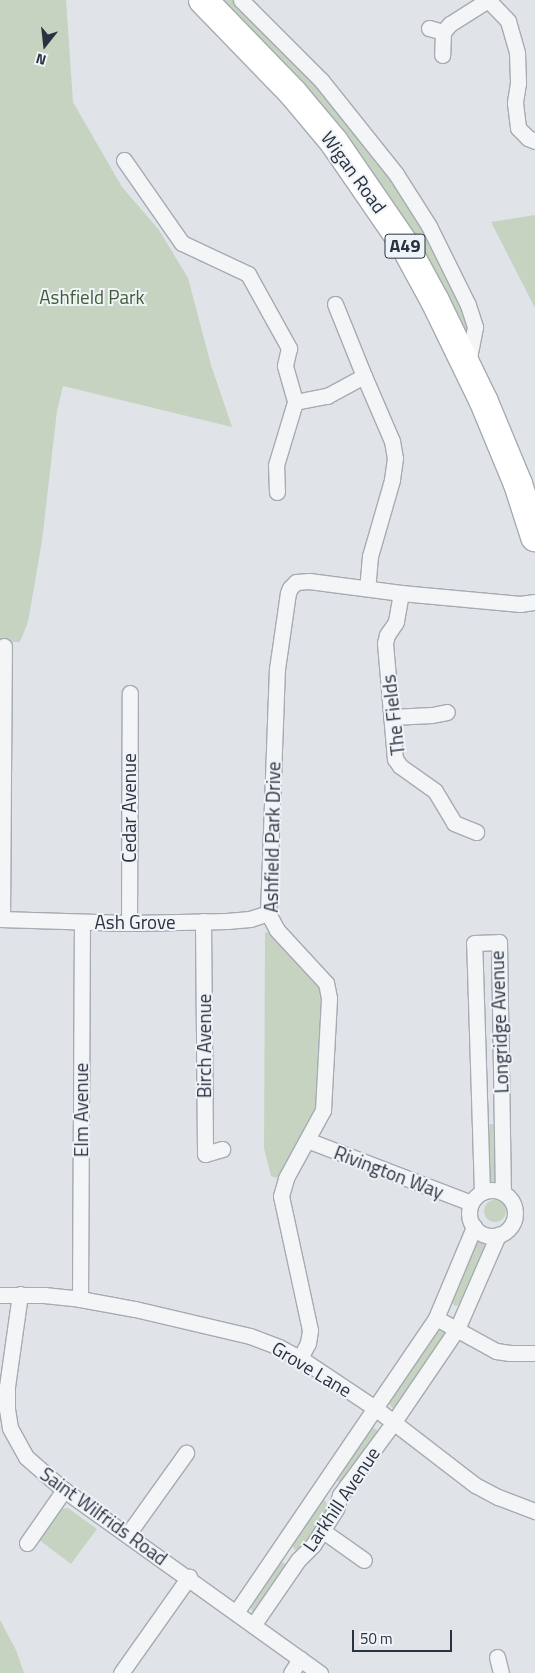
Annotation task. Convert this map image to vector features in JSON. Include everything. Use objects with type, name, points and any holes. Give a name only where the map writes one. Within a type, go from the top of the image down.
[{"type":"highway","name":"Wigan Road","points":[[203,0],[293,93],[334,142],[404,244],[464,361],[502,444],[533,524]]},
{"type":"street","points":[[240,0],[321,80],[396,174],[424,219],[449,264],[475,327],[470,353],[464,361]]},
{"type":"street","points":[[442,55],[436,30],[450,24],[488,0],[508,21],[517,53],[518,83],[514,103],[518,128],[528,138],[535,141]]},
{"type":"street","points":[[124,160],[182,243],[248,274],[289,348],[285,366],[295,402],[276,465],[277,492]]},
{"type":"street","points":[[335,304],[392,441],[395,458],[392,480],[372,549],[366,588]]},
{"type":"street","points":[[295,402],[328,396],[364,376]]},
{"type":"street","name":"Ashfield Park Drive","points":[[300,1358],[308,1343],[310,1330],[281,1196],[286,1178],[323,1110],[329,990],[323,978],[277,930],[268,913],[277,669],[290,588],[296,582],[309,581],[401,593],[520,604],[535,602]]},
{"type":"street","name":"The Fields","points":[[401,593],[396,622],[386,638],[394,756],[397,763],[435,792],[454,822],[476,832]]},
{"type":"street","points":[[1,919],[4,646]]},
{"type":"street","name":"Cedar Avenue","points":[[129,923],[130,693]]},
{"type":"street","points":[[390,716],[432,715],[447,712]]},
{"type":"street","name":"Ash Grove","points":[[1,919],[129,923],[240,920],[268,913]]},
{"type":"street","name":"Birch Avenue","points":[[203,921],[205,1154],[222,1149]]},
{"type":"street","name":"Elm Avenue","points":[[80,1299],[82,922]]},
{"type":"street","name":"Longridge Avenue","points":[[477,1198],[478,1108],[474,943],[499,942],[502,1192]]},
{"type":"street","points":[[476,1024],[500,1024]]},
{"type":"street","points":[[478,1108],[501,1107]]},
{"type":"street","name":"Rivington Way","points":[[307,1140],[477,1198]]},
{"type":"street","points":[[393,1423],[457,1329],[498,1235],[510,1227],[515,1215],[512,1202],[502,1192],[489,1190],[477,1198],[470,1215],[474,1227],[485,1234],[498,1235]]},
{"type":"street","points":[[375,1408],[436,1318],[474,1227]]},
{"type":"street","name":"Grove Lane","points":[[0,1296],[20,1294],[80,1299],[136,1309],[250,1336],[300,1358],[375,1408],[475,1484],[498,1497],[535,1511]]},
{"type":"street","name":"Saint Wilfrids Road","points":[[20,1294],[7,1387],[7,1409],[10,1428],[26,1457],[64,1490],[237,1611],[320,1673]]},
{"type":"street","points":[[436,1318],[496,1350],[510,1353],[535,1353]]},
{"type":"street","name":"Larkhill Avenue","points":[[237,1611],[375,1408]]},
{"type":"street","name":"Larkhill Avenue","points":[[254,1624],[298,1560],[311,1548],[336,1509],[340,1495],[393,1423]]},
{"type":"street","points":[[128,1534],[186,1453]]},
{"type":"street","points":[[324,1485],[340,1495]]},
{"type":"street","points":[[26,1543],[64,1490]]},
{"type":"street","points":[[323,1530],[364,1560]]},
{"type":"street","points":[[280,1547],[298,1560]]},
{"type":"street","points":[[121,1673],[189,1577]]},
{"type":"street","points":[[498,1657],[501,1673]]},
{"type":"street","points":[[290,1673],[300,1659]]},
{"type":"green space","name":"Ashfield Park","points":[[0,0],[66,0],[73,102],[122,187],[159,230],[188,278],[211,365],[232,427],[63,386],[57,411],[42,541],[28,622],[20,642],[0,642]]},
{"type":"green space","points":[[203,0],[241,0],[396,174],[468,305],[470,353],[404,244]]},
{"type":"green space","points":[[535,215],[535,308],[491,222]]},
{"type":"green space","points":[[272,930],[318,981],[325,995],[316,1116],[281,1179],[271,1176],[264,1148],[265,933]]},
{"type":"green space","points":[[486,1124],[492,1124],[495,1127],[498,1181],[493,1185],[489,1185]]},
{"type":"green space","points":[[491,1200],[499,1200],[506,1207],[506,1215],[499,1222],[491,1222],[484,1215],[484,1207]]},
{"type":"green space","points":[[478,1236],[484,1237],[486,1242],[461,1304],[455,1306],[449,1300]]},
{"type":"green space","points":[[441,1326],[447,1334],[398,1407],[392,1408],[387,1401]]},
{"type":"green space","points":[[372,1427],[377,1430],[378,1434],[340,1484],[335,1476]]},
{"type":"green space","points":[[324,1499],[329,1507],[301,1549],[295,1550],[290,1543],[318,1500]]},
{"type":"green space","points":[[68,1508],[97,1529],[71,1564],[38,1539],[60,1509]]},
{"type":"green space","points":[[282,1562],[286,1564],[287,1570],[253,1613],[249,1605],[276,1563]]},
{"type":"green space","points":[[0,1620],[16,1650],[24,1673],[0,1673]]}]
